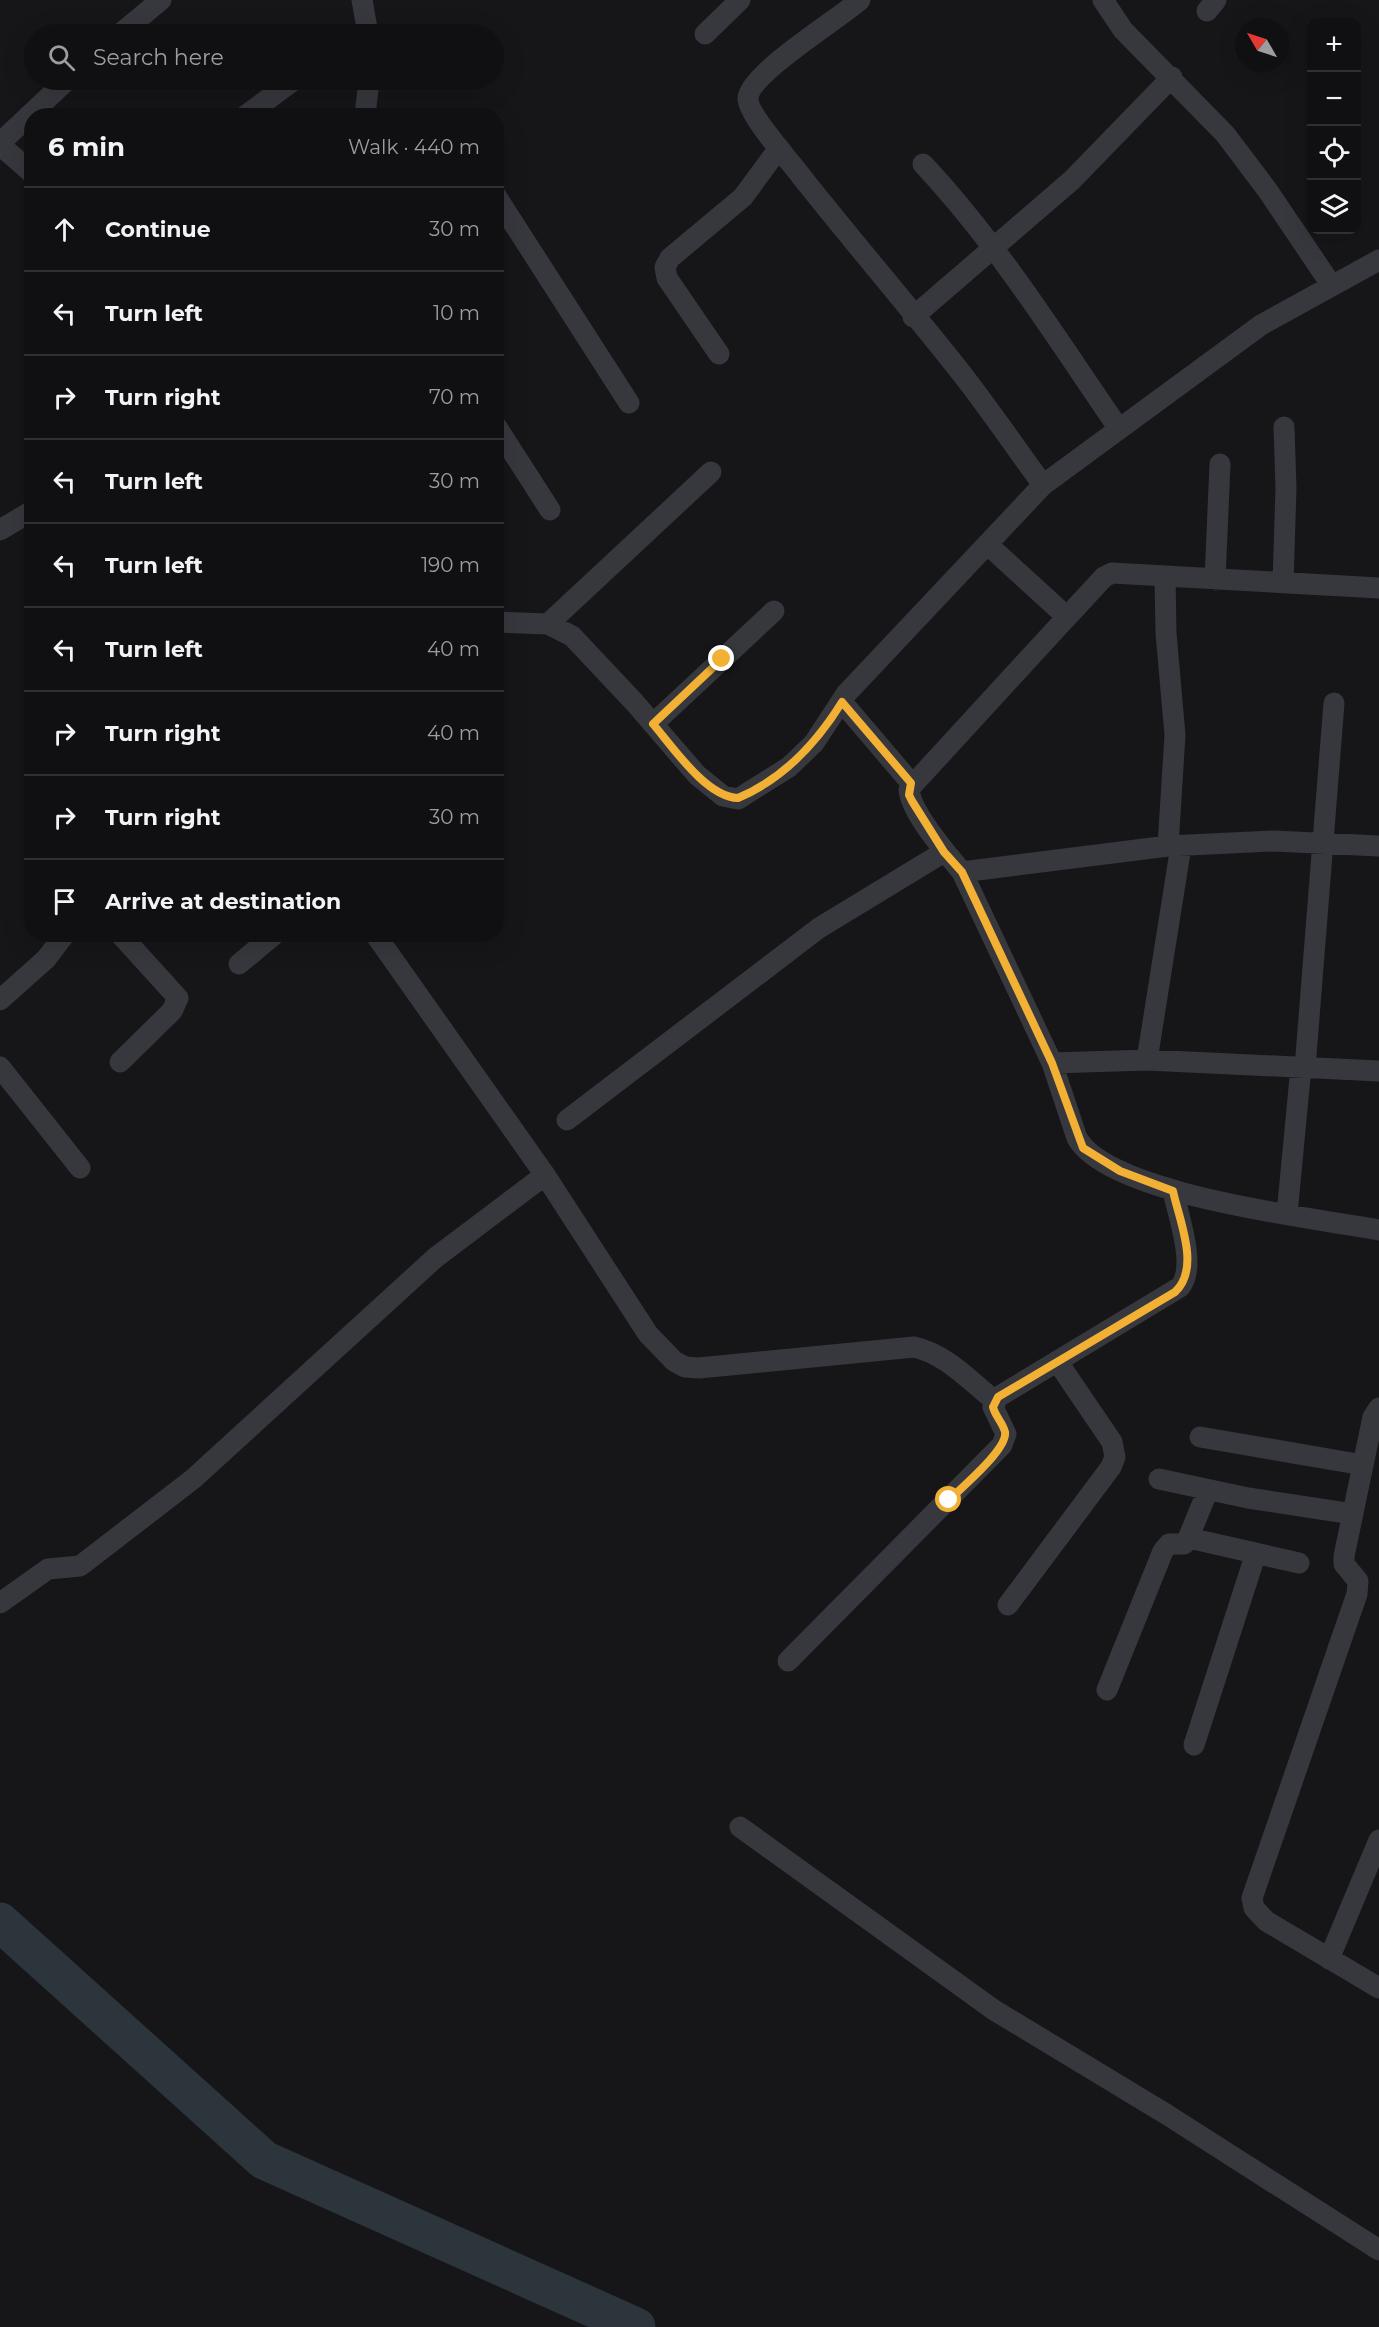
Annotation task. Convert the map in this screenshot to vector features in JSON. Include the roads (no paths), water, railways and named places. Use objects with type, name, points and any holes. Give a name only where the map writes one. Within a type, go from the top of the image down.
[{"type":"street","points":[[132,24],[160,0]]},
{"type":"street","points":[[362,0],[363,24]]},
{"type":"street","points":[[705,34],[740,0]]},
{"type":"street","points":[[860,0],[839,18],[808,38],[751,88],[748,100],[750,106],[779,148],[913,317],[962,374],[1043,485]]},
{"type":"street","points":[[1103,0],[1123,30],[1172,77],[1248,163],[1332,286]]},
{"type":"street","points":[[913,317],[1072,180],[1172,77]]},
{"type":"street","points":[[38,108],[57,90]]},
{"type":"street","points":[[256,108],[280,90]]},
{"type":"street","points":[[366,108],[368,90]]},
{"type":"street","points":[[24,121],[0,144],[24,166]]},
{"type":"street","points":[[719,354],[667,278],[665,267],[670,258],[742,197],[779,148]]},
{"type":"street","points":[[923,164],[964,209],[993,248],[1119,429]]},
{"type":"street","points":[[504,208],[629,403]]},
{"type":"street","points":[[504,622],[548,624],[583,645],[697,775],[723,796],[738,798],[789,767],[824,731],[842,702],[1043,485],[1261,325],[1379,260]]},
{"type":"street","points":[[1283,583],[1286,488],[1284,427]]},
{"type":"street","points":[[504,438],[550,510]]},
{"type":"street","points":[[1215,580],[1220,464]]},
{"type":"street","points":[[548,624],[711,472]]},
{"type":"street","points":[[1,529],[24,516]]},
{"type":"street","points":[[987,544],[1067,617]]},
{"type":"street","points":[[1379,588],[1112,573],[1104,577],[911,783],[909,795],[944,852],[962,872],[1052,1063],[1083,1148],[1120,1171],[1173,1191],[1379,1230]]},
{"type":"street","points":[[1147,1060],[1174,846],[1175,735],[1166,633],[1165,576]]},
{"type":"street","points":[[653,724],[774,611]]},
{"type":"street","points":[[842,702],[911,783]]},
{"type":"street","points":[[1287,1214],[1325,843],[1334,703]]},
{"type":"street","points":[[962,872],[1174,846],[1264,841],[1379,846]]},
{"type":"street","points":[[567,1120],[734,990],[819,928],[944,852]]},
{"type":"street","points":[[0,1000],[46,959],[58,942]]},
{"type":"street","points":[[120,1062],[172,1011],[178,998],[127,942]]},
{"type":"street","points":[[238,964],[265,942]]},
{"type":"street","points":[[381,942],[544,1175],[648,1334],[674,1361],[685,1367],[699,1368],[914,1347],[928,1350],[943,1359],[995,1401]]},
{"type":"street","points":[[1052,1063],[1147,1060],[1379,1071]]},
{"type":"street","points":[[0,1067],[80,1168]]},
{"type":"street","points":[[0,1603],[48,1569],[80,1566],[193,1479],[426,1265],[544,1175]]},
{"type":"street","points":[[788,1661],[1002,1445],[1006,1434],[993,1409],[995,1401],[1001,1394],[1175,1292],[1185,1281],[1188,1266],[1173,1191]]},
{"type":"street","points":[[1008,1605],[1111,1467],[1115,1457],[1112,1442],[1057,1361]]},
{"type":"street","points":[[1379,1408],[1372,1417],[1344,1561],[1358,1581],[1357,1594],[1252,1898],[1254,1908],[1266,1921],[1379,1988]]},
{"type":"street","points":[[1200,1437],[1363,1464]]},
{"type":"street","points":[[1159,1479],[1208,1490],[1353,1514]]},
{"type":"street","points":[[1107,1690],[1163,1551],[1169,1544],[1184,1544],[1189,1538],[1208,1490]]},
{"type":"street","points":[[1189,1538],[1299,1563]]},
{"type":"street","points":[[1194,1745],[1256,1553]]},
{"type":"street","points":[[740,1827],[994,2010],[1166,2114],[1379,2250]]},
{"type":"street","points":[[1329,1959],[1379,1840]]},
{"type":"waterway","points":[[0,1922],[264,2160],[636,2327]]}]
